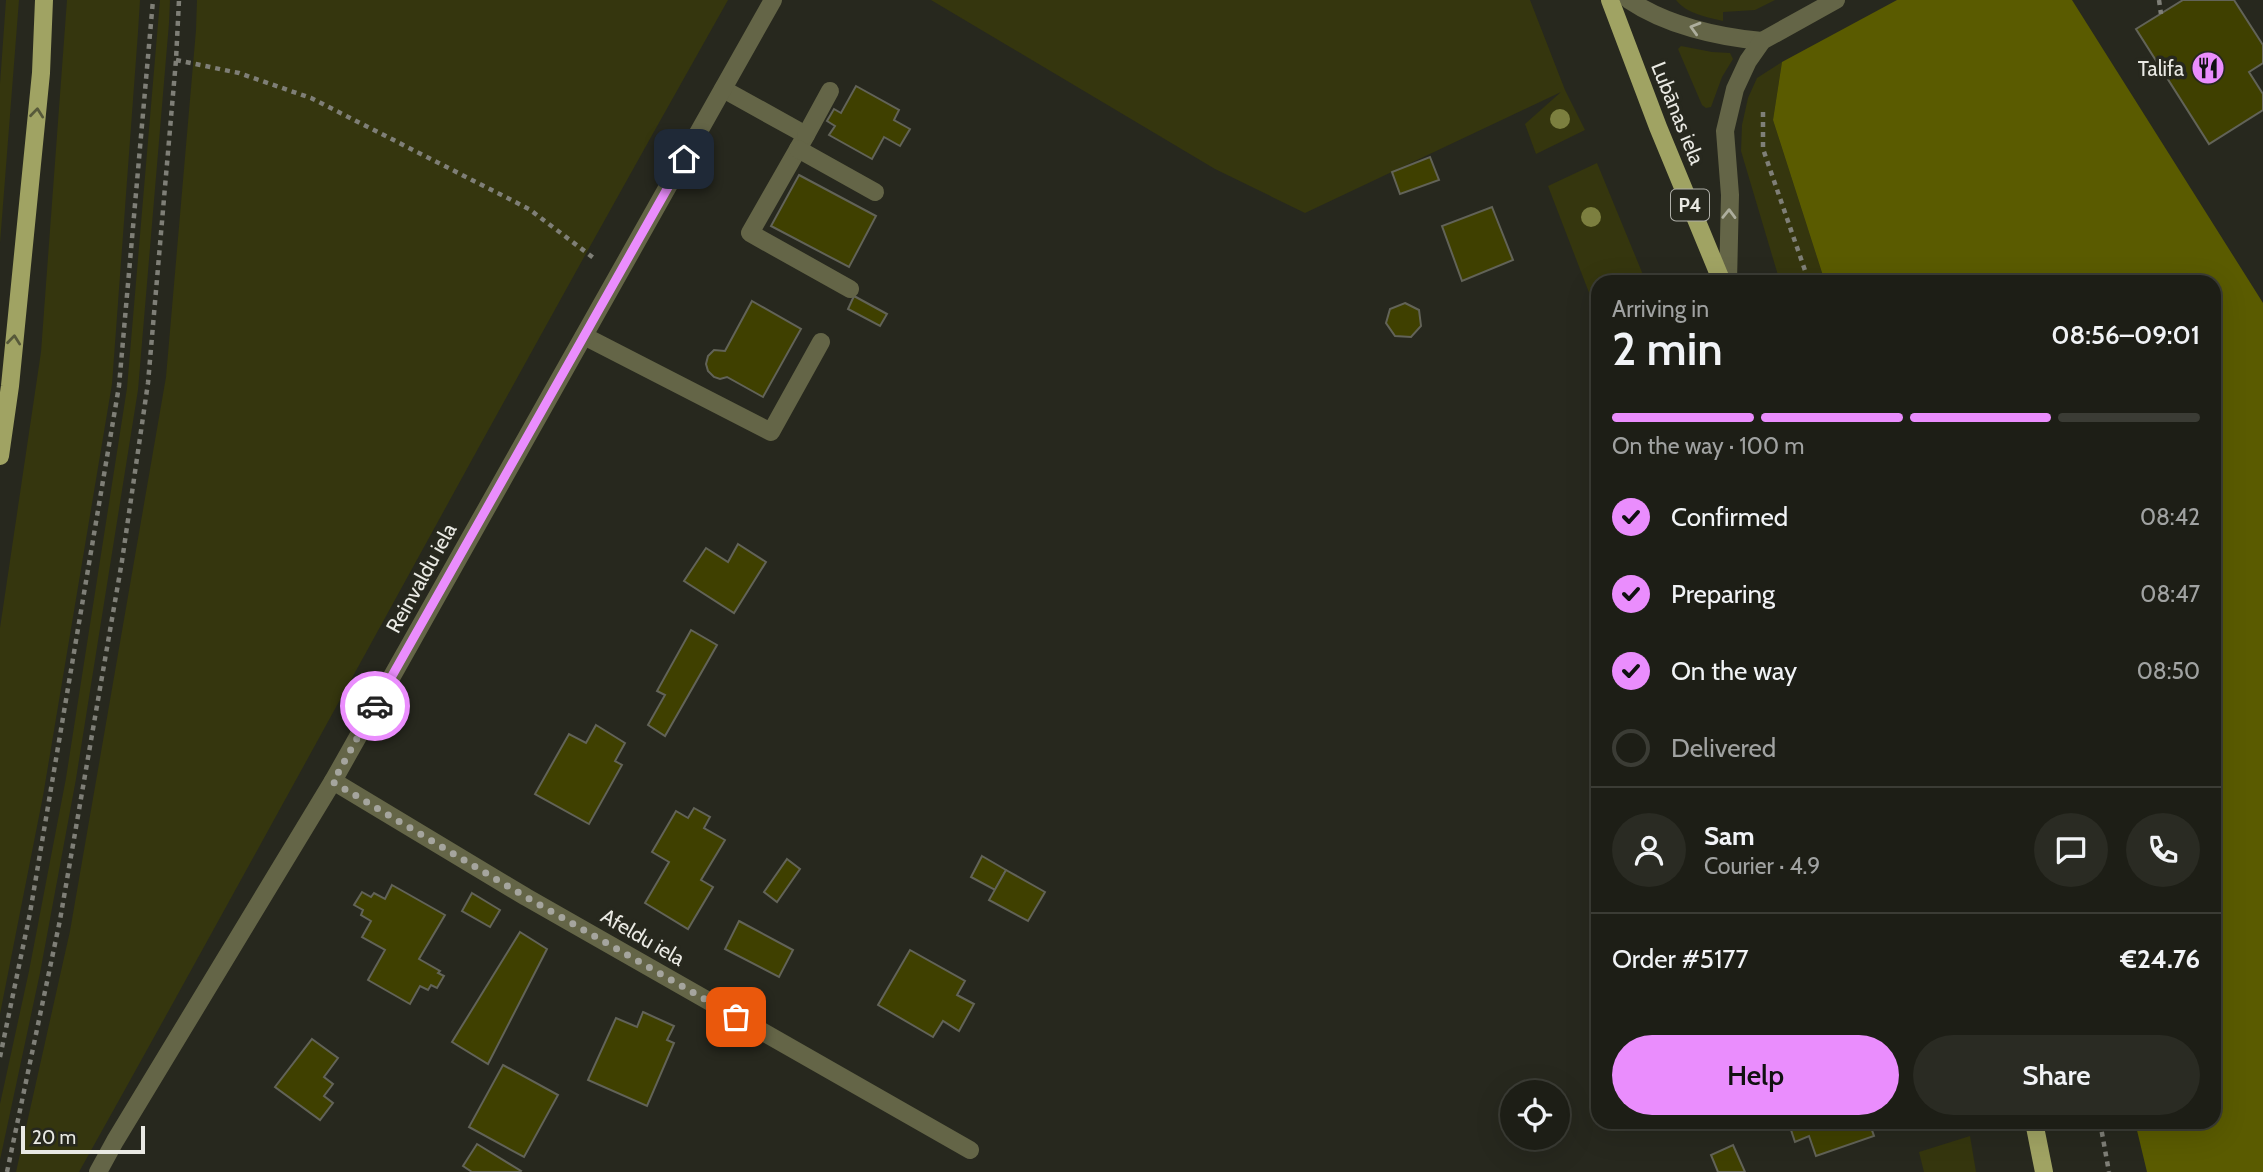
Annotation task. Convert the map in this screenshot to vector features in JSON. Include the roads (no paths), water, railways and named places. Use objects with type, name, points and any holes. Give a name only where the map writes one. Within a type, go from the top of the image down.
[{"type":"main road","points":[[0,456],[10,386],[41,73],[44,0]]},
{"type":"main road","name":"Lubānas iela","points":[[1610,0],[1658,127],[1719,275]]},
{"type":"main road","points":[[2035,1129],[2044,1172]]},
{"type":"street","name":"Reinvaldu iela","points":[[98,1172],[333,782],[773,0]]},
{"type":"street","points":[[1629,0],[1650,14],[1701,30],[1762,41]]},
{"type":"street","points":[[1728,275],[1730,195],[1725,131],[1735,89],[1748,61],[1762,41],[1836,0]]},
{"type":"street","points":[[723,89],[875,192]]},
{"type":"street","points":[[830,90],[750,233],[850,289]]},
{"type":"street","points":[[584,336],[771,432],[821,342]]},
{"type":"street","name":"Afeldu iela","points":[[333,782],[538,904],[970,1150]]},
{"type":"place","name":"Talifa","points":[[2208,68]]}]
